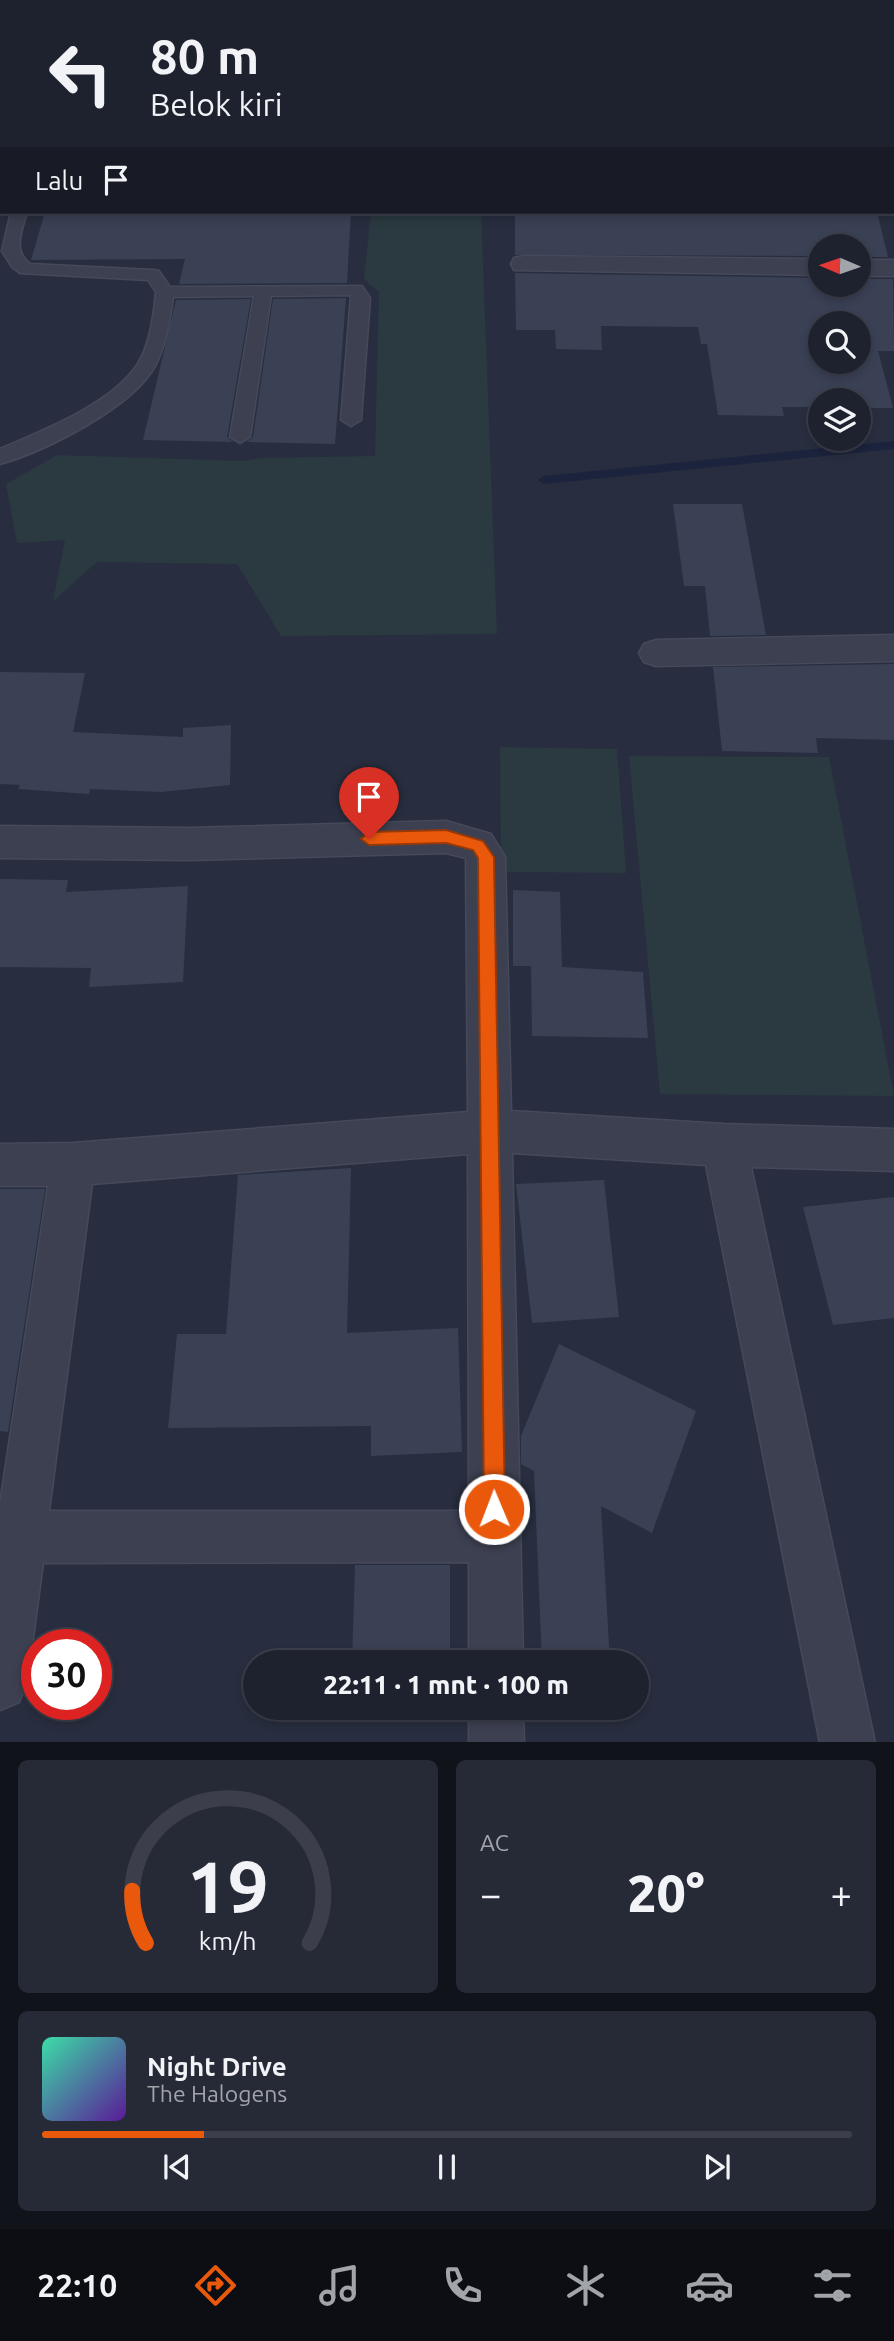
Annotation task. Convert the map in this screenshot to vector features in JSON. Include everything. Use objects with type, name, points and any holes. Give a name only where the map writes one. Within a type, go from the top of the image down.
[{"type":"street","points":[[524,264],[808,267]]},
{"type":"street","points":[[872,268],[894,268]]},
{"type":"street","points":[[656,653],[894,648]]},
{"type":"street","points":[[0,842],[189,844],[446,837],[478,845],[486,857],[496,1650]]},
{"type":"street","points":[[0,1166],[73,1164],[491,1131],[724,1145],[894,1150]]},
{"type":"street","points":[[724,1145],[848,1742]]},
{"type":"street","points":[[0,1683],[18,1537],[73,1164]]},
{"type":"street","points":[[18,1537],[495,1536]]},
{"type":"street","points":[[496,1720],[497,1742]]},
{"type":"lane","points":[[0,457],[44,437],[108,402],[145,368],[165,292],[153,275],[26,270],[14,262],[8,248],[18,214]]},
{"type":"lane","points":[[165,292],[356,290],[361,298],[351,421]]},
{"type":"lane","points":[[240,437],[263,292]]},
{"type":"shaded area","points":[[371,214],[481,214],[497,634],[281,636],[237,564],[97,562],[53,601],[65,540],[17,543],[6,484],[57,455],[241,461],[263,458],[375,456],[379,292],[364,279]]},
{"type":"shaded area","points":[[500,747],[617,749],[626,873],[501,872]]},
{"type":"shaded area","points":[[629,756],[829,757],[894,1096],[660,1094]]},
{"type":"building","points":[[44,214],[351,214],[347,283],[179,284],[185,259],[31,260]]},
{"type":"building","points":[[515,214],[877,214],[888,257],[872,257],[872,234],[808,234],[808,256],[515,255]]},
{"type":"building","points":[[515,273],[808,278],[808,298],[872,298],[872,279],[893,279],[894,351],[878,351],[893,408],[871,408],[871,388],[808,388],[808,407],[782,407],[784,416],[718,415],[707,344],[701,344],[698,327],[601,326],[602,350],[556,349],[555,330],[516,330]]},
{"type":"building","points":[[346,298],[335,444],[247,442],[253,437],[273,299]]},
{"type":"building","points":[[251,299],[227,437],[233,442],[143,440],[176,300]]},
{"type":"building","points":[[673,504],[742,504],[766,635],[710,636],[705,586],[684,586]]},
{"type":"building","points":[[894,664],[894,740],[816,738],[818,753],[722,751],[713,667]]},
{"type":"building","points":[[0,672],[85,673],[73,732],[183,737],[183,728],[231,725],[230,785],[161,792],[90,789],[89,794],[18,789],[20,785],[0,784]]},
{"type":"building","points":[[0,879],[68,880],[66,892],[188,886],[183,982],[89,987],[91,968],[0,967]]},
{"type":"building","points":[[513,890],[560,892],[562,967],[643,972],[648,1038],[532,1036],[531,966],[513,966]]},
{"type":"building","points":[[351,1168],[347,1333],[458,1328],[462,1452],[371,1456],[371,1426],[168,1428],[177,1334],[226,1334],[238,1175]]},
{"type":"building","points":[[604,1180],[619,1317],[532,1323],[516,1184]]},
{"type":"building","points":[[0,1189],[45,1189],[8,1432],[0,1431]]},
{"type":"building","points":[[894,1197],[894,1318],[833,1325],[803,1207]]},
{"type":"building","points":[[559,1344],[696,1411],[652,1533],[601,1506],[609,1650],[541,1650],[534,1471],[521,1464],[521,1436]]},
{"type":"building","points":[[355,1565],[450,1565],[450,1650],[352,1650]]},
{"type":"waterway","points":[[544,480],[894,445]]},
{"type":"route","points":[[369,839],[446,837],[478,845],[486,857],[494,1509]]}]
